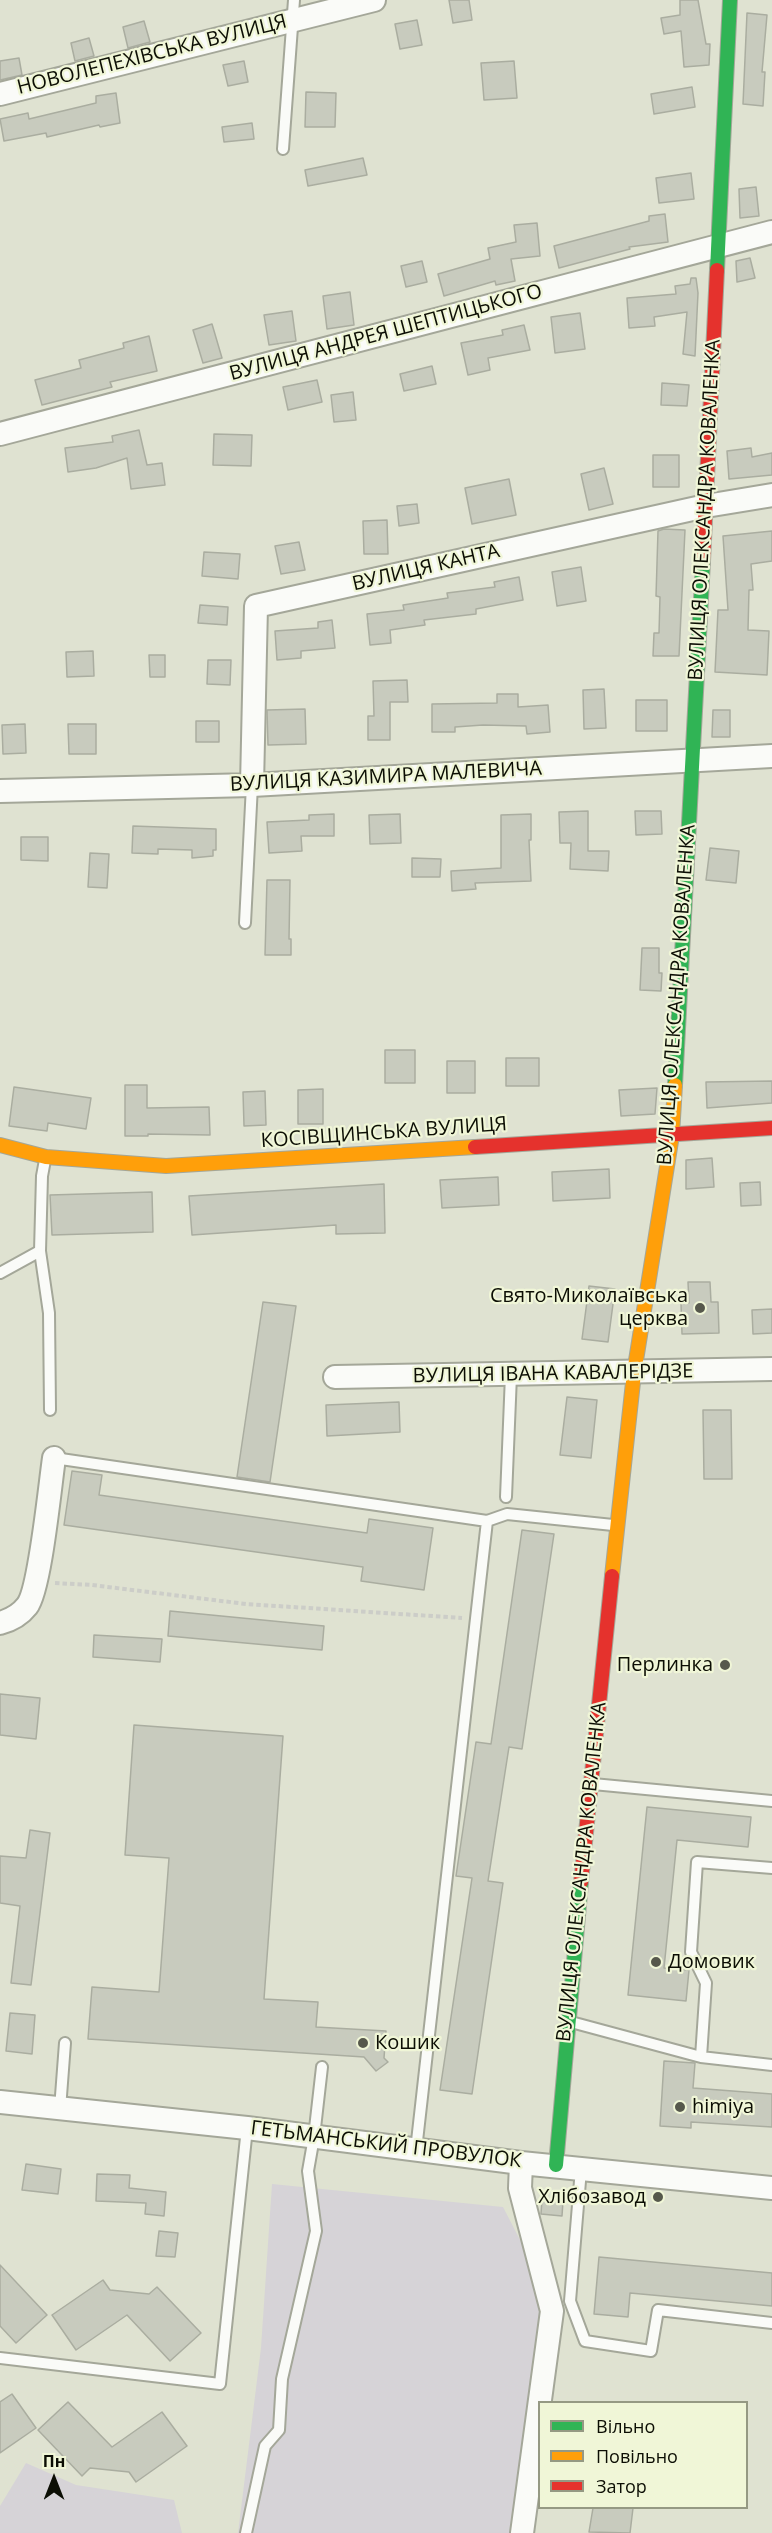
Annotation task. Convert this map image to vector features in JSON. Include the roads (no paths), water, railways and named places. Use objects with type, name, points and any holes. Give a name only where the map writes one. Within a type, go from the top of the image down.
[{"type":"street","name":"НОВОЛЕПЕХІВСЬКА ВУЛИЦЯ","points":[[0,94],[294,10],[374,0]]},
{"type":"street","name":"ВУЛИЦЯ ОЛЕКСАНДРА КОВАЛЕНКА","points":[[556,2165],[567,2021],[616,1525],[634,1373],[672,1135],[693,761],[730,0]]},
{"type":"street","name":"ВУЛИЦЯ АНДРЕЯ ШЕПТИЦЬКОГО","points":[[0,434],[772,232]]},
{"type":"street","name":"ВУЛИЦЯ КАНТА","points":[[252,784],[256,606],[706,506],[772,495]]},
{"type":"street","name":"ВУЛИЦЯ КАЗИМИРА МАЛЕВИЧА","points":[[0,791],[252,784],[772,756]]},
{"type":"street","name":"КОСІВЩИНСЬКА ВУЛИЦЯ","points":[[0,1145],[46,1157],[166,1166],[772,1128]]},
{"type":"street","name":"ВУЛИЦЯ ІВАНА КАВАЛЕРІДЗЕ","points":[[334,1377],[772,1369]]},
{"type":"street","points":[[0,1623],[12,1620],[29,1605],[36,1581],[54,1458]]},
{"type":"street","name":"ГЕТЬМАНСЬКИЙ ПРОВУЛОК","points":[[0,2102],[247,2128],[521,2163],[772,2188]]},
{"type":"street","points":[[521,2163],[520,2188],[552,2311],[540,2401]]},
{"type":"street","points":[[522,2533],[538,2415]]},
{"type":"lane","points":[[283,149],[294,10]]},
{"type":"lane","points":[[245,922],[252,784]]},
{"type":"lane","points":[[46,1157],[42,1176],[39,1251],[49,1312],[50,1410]]},
{"type":"lane","points":[[0,1273],[39,1251]]},
{"type":"lane","points":[[506,1497],[511,1375]]},
{"type":"lane","points":[[54,1458],[487,1521],[507,1514],[616,1525]]},
{"type":"lane","points":[[416,2150],[487,1521]]},
{"type":"lane","points":[[591,1784],[772,1800]]},
{"type":"lane","points":[[701,2057],[706,1983],[690,1952],[697,1862],[772,1868]]},
{"type":"lane","points":[[567,2021],[701,2057],[772,2065]]},
{"type":"lane","points":[[60,2109],[65,2043]]},
{"type":"lane","points":[[246,2533],[265,2446],[279,2430],[282,2379],[316,2231],[308,2171],[322,2067]]},
{"type":"lane","points":[[0,2358],[220,2384],[247,2128]]},
{"type":"lane","points":[[581,2169],[570,2301],[585,2341],[651,2351],[658,2310],[772,2323]]},
{"type":"place","name":"Свято-Миколаївська церква","points":[[700,1308]]},
{"type":"place","name":"Перлинка","points":[[725,1665]]},
{"type":"place","name":"Домовик","points":[[656,1962]]},
{"type":"place","name":"Кошик","points":[[363,2043]]},
{"type":"place","name":"himiya","points":[[680,2107]]},
{"type":"place","name":"Хлібозавод","points":[[658,2197]]}]
